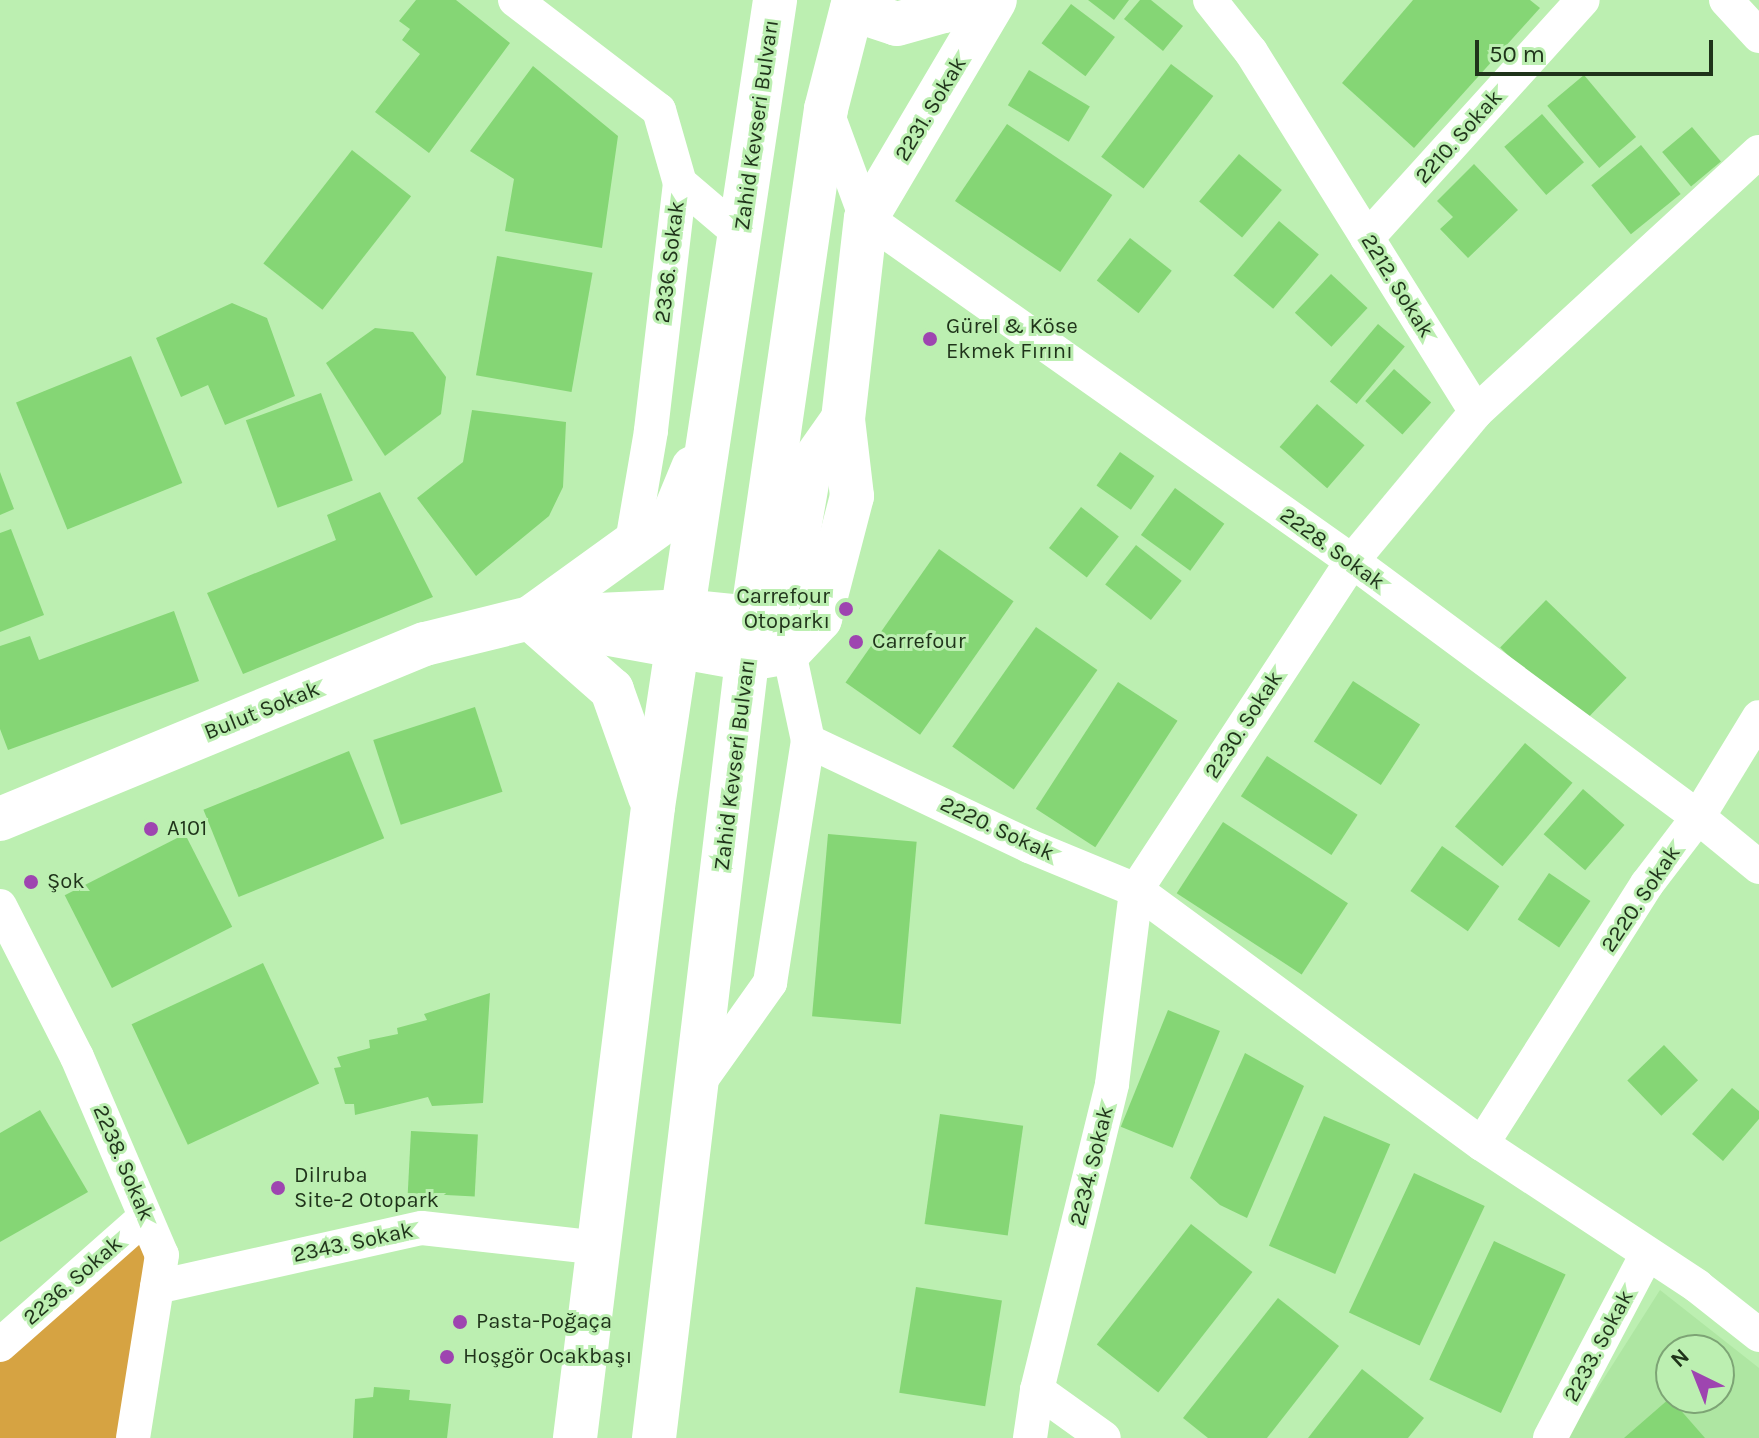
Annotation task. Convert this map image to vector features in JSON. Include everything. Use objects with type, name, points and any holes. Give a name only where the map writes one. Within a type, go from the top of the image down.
[{"type":"main road","name":"Zahid Kevseri Bulvarı","points":[[575,1438],[653,807],[716,411],[775,0]]},
{"type":"main road","points":[[853,5],[897,24],[944,11],[960,0]]},
{"type":"main road","name":"2231. Sokak","points":[[866,218],[995,0]]},
{"type":"main road","name":"Zahid Kevseri Bulvarı","points":[[654,1438],[695,1088],[763,643],[826,109],[853,5]]},
{"type":"main road","points":[[530,618],[680,630],[763,643],[794,557],[810,466],[843,419],[866,218]]},
{"type":"main road","points":[[530,618],[674,514],[716,411]]},
{"type":"main road","points":[[530,618],[612,690],[653,807]]},
{"type":"main road","name":"Bulut Sokak","points":[[0,819],[425,644],[530,618]]},
{"type":"street","name":"2336. Sokak","points":[[515,0],[659,110],[680,183],[651,431],[631,548]]},
{"type":"street","name":"2212. Sokak","points":[[1210,0],[1251,52],[1476,412]]},
{"type":"street","name":"2210. Sokak","points":[[1367,238],[1583,0]]},
{"type":"street","points":[[1726,0],[1759,36]]},
{"type":"street","points":[[826,109],[866,218]]},
{"type":"street","points":[[1352,561],[1476,412],[1759,152]]},
{"type":"street","points":[[680,183],[741,235]]},
{"type":"street","name":"2228. Sokak","points":[[866,218],[1352,561],[1698,817],[1759,867]]},
{"type":"street","name":"2230. Sokak","points":[[1136,890],[1352,561]]},
{"type":"street","points":[[695,1088],[770,983],[808,741],[763,643]]},
{"type":"street","points":[[1698,817],[1759,717]]},
{"type":"street","name":"2220. Sokak","points":[[808,741],[1029,846],[1136,890],[1482,1144],[1647,1254],[1759,1335]]},
{"type":"street","name":"2220. Sokak","points":[[1482,1144],[1647,884],[1698,817]]},
{"type":"street","name":"2234. Sokak","points":[[1030,1438],[1037,1390],[1112,1084],[1136,890]]},
{"type":"street","name":"2238. Sokak","points":[[0,906],[77,1057],[162,1255],[133,1438]]},
{"type":"street","name":"2236. Sokak","points":[[0,1345],[145,1217]]},
{"type":"street","name":"2343. Sokak","points":[[157,1287],[422,1228],[599,1248]]},
{"type":"street","name":"2233. Sokak","points":[[1550,1438],[1647,1254]]},
{"type":"street","points":[[1037,1390],[1104,1438]]},
{"type":"shaded area","points":[[145,1217],[162,1255],[133,1438],[0,1438],[0,1345]]},
{"type":"shaded area","points":[[1660,1290],[1716,1334],[1655,1334],[1655,1414],[1735,1414],[1735,1349],[1759,1368],[1759,1438],[1566,1438]]},
{"type":"building","points":[[416,0],[456,0],[510,43],[429,153],[375,112],[420,54],[402,40],[410,29],[399,21]]},
{"type":"building","points":[[1088,0],[1129,0],[1114,20]]},
{"type":"building","points":[[1140,0],[1151,0],[1183,26],[1163,51],[1124,19]]},
{"type":"building","points":[[1413,0],[1530,0],[1540,8],[1414,148],[1342,83]]},
{"type":"building","points":[[1071,4],[1115,37],[1085,76],[1042,43]]},
{"type":"building","points":[[1171,64],[1213,96],[1144,189],[1101,157]]},
{"type":"building","points":[[533,66],[618,136],[602,248],[505,231],[514,179],[470,151]]},
{"type":"building","points":[[1029,70],[1090,107],[1069,142],[1008,105]]},
{"type":"building","points":[[1584,75],[1636,137],[1599,168],[1547,106]]},
{"type":"building","points":[[1542,114],[1584,162],[1546,195],[1504,147]]},
{"type":"building","points":[[1007,124],[1112,195],[1060,272],[955,201]]},
{"type":"building","points":[[1692,127],[1721,161],[1691,187],[1662,152]]},
{"type":"building","points":[[1641,145],[1681,194],[1631,234],[1591,185]]},
{"type":"building","points":[[352,150],[411,196],[322,310],[263,263]]},
{"type":"building","points":[[1239,154],[1282,190],[1242,237],[1199,201]]},
{"type":"building","points":[[1474,164],[1518,210],[1468,258],[1440,229],[1453,217],[1437,201]]},
{"type":"building","points":[[1279,221],[1319,254],[1273,309],[1233,275]]},
{"type":"building","points":[[1130,238],[1172,271],[1139,313],[1097,281]]},
{"type":"building","points":[[497,256],[593,273],[572,392],[476,375]]},
{"type":"building","points":[[1331,274],[1368,308],[1331,347],[1295,313]]},
{"type":"building","points":[[232,303],[267,318],[295,396],[225,425],[208,385],[181,397],[156,338]]},
{"type":"building","points":[[1378,324],[1405,346],[1357,404],[1330,381]]},
{"type":"building","points":[[375,328],[413,332],[446,377],[441,414],[385,456],[326,363]]},
{"type":"building","points":[[131,356],[182,483],[67,529],[16,402]]},
{"type":"building","points":[[1394,369],[1431,402],[1402,434],[1365,401]]},
{"type":"building","points":[[321,393],[353,480],[278,508],[246,420]]},
{"type":"building","points":[[1317,404],[1365,445],[1327,488],[1280,447]]},
{"type":"building","points":[[472,410],[566,422],[563,487],[549,516],[476,576],[417,498],[463,462]]},
{"type":"building","points":[[1120,452],[1154,476],[1131,510],[1096,486]]},
{"type":"building","points":[[0,472],[14,509],[0,515]]},
{"type":"building","points":[[1175,488],[1224,524],[1190,571],[1141,535]]},
{"type":"building","points":[[380,492],[433,597],[243,674],[207,593],[336,540],[327,515]]},
{"type":"building","points":[[1081,507],[1119,537],[1087,578],[1049,548]]},
{"type":"building","points":[[11,529],[44,615],[0,632],[0,533]]},
{"type":"building","points":[[1136,545],[1182,581],[1151,620],[1105,584]]},
{"type":"building","points":[[939,549],[1014,601],[920,735],[846,683]]},
{"type":"building","points":[[1546,600],[1627,678],[1581,725],[1500,647]]},
{"type":"building","points":[[174,611],[199,681],[8,750],[0,729],[0,646],[30,636],[39,660]]},
{"type":"building","points":[[1036,627],[1097,670],[1014,790],[952,747]]},
{"type":"building","points":[[1353,681],[1420,725],[1381,785],[1314,741]]},
{"type":"building","points":[[1118,682],[1178,721],[1095,847],[1036,809]]},
{"type":"building","points":[[475,707],[503,792],[401,825],[373,740]]},
{"type":"building","points":[[1525,743],[1572,783],[1502,866],[1455,826]]},
{"type":"building","points":[[349,751],[384,838],[239,897],[203,810]]},
{"type":"building","points":[[1267,756],[1358,815],[1331,855],[1241,796]]},
{"type":"building","points":[[1583,789],[1625,825],[1585,870],[1544,834]]},
{"type":"building","points":[[1223,822],[1348,903],[1302,974],[1177,893]]},
{"type":"building","points":[[185,834],[232,927],[112,988],[65,895]]},
{"type":"building","points":[[828,834],[917,842],[901,1024],[812,1016]]},
{"type":"building","points":[[1442,846],[1499,886],[1468,931],[1410,891]]},
{"type":"building","points":[[1549,873],[1590,901],[1559,947],[1518,919]]},
{"type":"building","points":[[263,963],[319,1084],[188,1145],[132,1024]]},
{"type":"building","points":[[490,993],[483,1103],[432,1106],[428,1097],[355,1115],[354,1104],[345,1104],[334,1068],[341,1067],[337,1057],[370,1048],[369,1040],[398,1034],[397,1028],[427,1020],[424,1014]]},
{"type":"building","points":[[1168,1010],[1220,1031],[1173,1148],[1121,1127]]},
{"type":"building","points":[[1664,1045],[1698,1080],[1661,1116],[1627,1080]]},
{"type":"building","points":[[1245,1053],[1304,1086],[1247,1218],[1220,1205],[1190,1178]]},
{"type":"building","points":[[1732,1088],[1759,1111],[1759,1119],[1723,1161],[1692,1134]]},
{"type":"building","points":[[40,1110],[88,1192],[0,1242],[0,1133]]},
{"type":"building","points":[[940,1114],[1023,1126],[1008,1236],[925,1224]]},
{"type":"building","points":[[1324,1116],[1390,1144],[1335,1274],[1269,1246]]},
{"type":"building","points":[[411,1131],[478,1135],[475,1196],[408,1193]]},
{"type":"building","points":[[1414,1173],[1485,1206],[1420,1346],[1349,1313]]},
{"type":"building","points":[[1191,1224],[1252,1272],[1158,1393],[1097,1345]]},
{"type":"building","points":[[1494,1241],[1566,1274],[1501,1413],[1429,1380]]},
{"type":"building","points":[[916,1287],[1002,1301],[985,1406],[899,1393]]},
{"type":"building","points":[[1278,1298],[1339,1346],[1267,1438],[1208,1438],[1183,1418]]},
{"type":"building","points":[[1362,1369],[1424,1418],[1408,1438],[1308,1438]]},
{"type":"building","points":[[374,1387],[410,1390],[409,1400],[451,1404],[447,1438],[353,1438],[355,1399],[373,1397]]},
{"type":"building","points":[[1655,1411],[1655,1414],[1684,1414],[1705,1438],[1624,1438]]},
{"type":"place","name":"Gürel & Köse Ekmek Fırını","points":[[930,339]]},
{"type":"place","name":"Carrefour Otoparkı","points":[[846,609]]},
{"type":"place","name":"Carrefour","points":[[856,642]]},
{"type":"place","name":"A101","points":[[151,829]]},
{"type":"place","name":"Şok","points":[[31,882]]},
{"type":"place","name":"Dilruba Site-2 Otopark","points":[[278,1188]]},
{"type":"place","name":"Pasta-Poğaça","points":[[460,1322]]},
{"type":"place","name":"Hoşgör Ocakbaşı","points":[[447,1357]]}]
